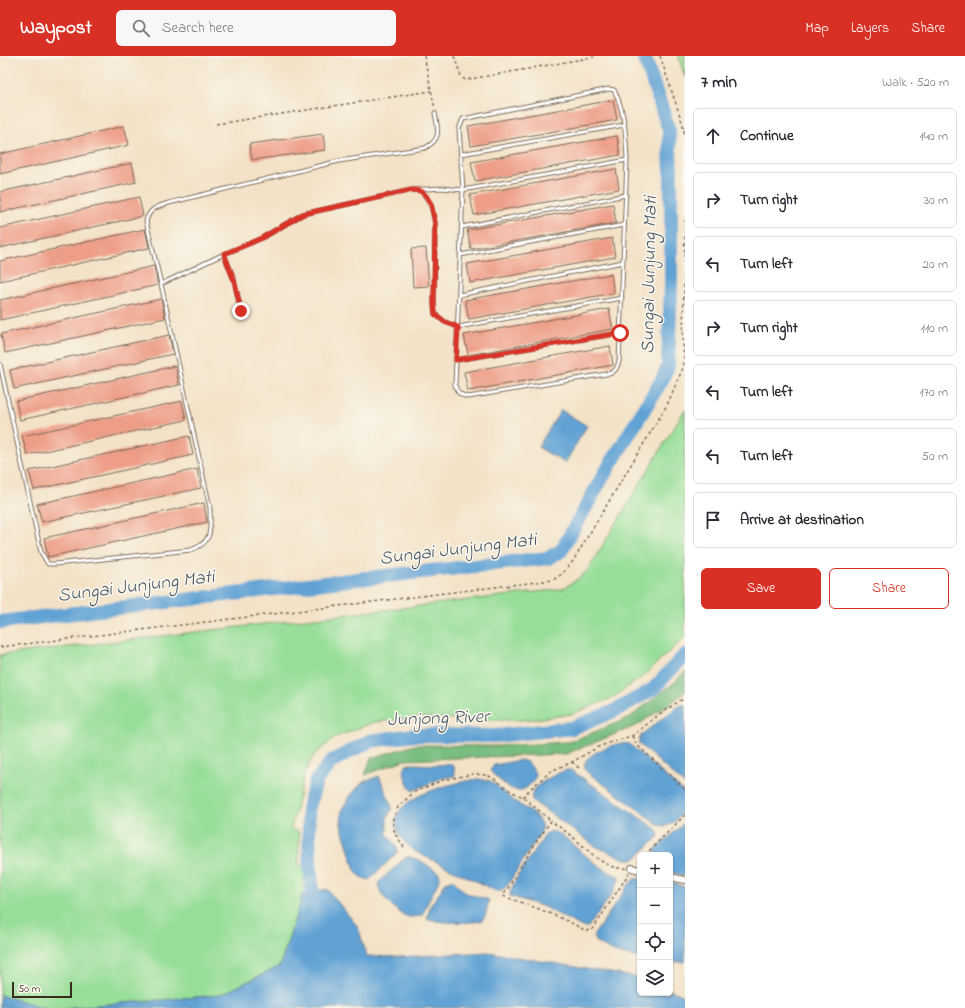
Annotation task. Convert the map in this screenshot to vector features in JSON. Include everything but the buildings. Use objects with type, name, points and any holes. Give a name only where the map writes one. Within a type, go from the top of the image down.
[{"type":"street","points":[[632,868],[637,869]]},
{"type":"street","points":[[673,877],[685,880]]},
{"type":"lane","points":[[609,89],[614,90],[620,101],[624,126],[627,160],[626,195],[619,362],[616,369],[612,372],[468,397],[461,395],[456,391],[456,360],[463,190],[459,129],[463,119],[609,89]]},
{"type":"lane","points":[[0,364],[41,552],[48,564],[191,550],[201,547],[206,542],[210,533],[210,508],[162,284],[146,221],[148,214],[154,208],[201,194],[339,162],[425,148],[433,144],[437,138],[438,130],[435,113]]},
{"type":"lane","points":[[460,154],[624,126]]},
{"type":"lane","points":[[162,284],[224,254],[262,238],[303,214],[412,190],[421,191],[442,188],[463,190],[627,160]]},
{"type":"lane","points":[[421,191],[431,204],[435,223],[435,314],[445,322],[458,327],[622,298]]},
{"type":"lane","points":[[462,227],[626,195]]},
{"type":"lane","points":[[460,255],[624,225]]},
{"type":"lane","points":[[224,254],[234,280],[241,311]]},
{"type":"lane","points":[[459,295],[623,262]]},
{"type":"lane","points":[[456,360],[620,333]]},
{"type":"path","points":[[424,56],[435,113]]},
{"type":"path","points":[[454,56],[460,76],[465,80],[594,57]]},
{"type":"path","points":[[660,56],[685,135]]},
{"type":"path","points":[[216,124],[431,91]]},
{"type":"path","points":[[0,647],[553,580],[558,577],[573,561],[667,405],[682,370],[684,363],[683,333],[685,220]]},
{"type":"path","points":[[523,797],[551,771],[572,762],[598,747],[632,736],[661,713],[681,700],[685,701]]},
{"type":"path","points":[[632,736],[637,745],[685,789]]},
{"type":"path","points":[[572,762],[579,768]]},
{"type":"path","points":[[404,847],[395,834],[392,821],[398,807],[414,792],[443,780],[473,774],[487,775],[500,782],[509,790],[523,797],[551,821],[575,838],[599,860],[613,867],[622,869],[632,868]]},
{"type":"path","points":[[648,852],[685,815]]},
{"type":"path","points":[[551,821],[538,839],[503,896],[532,906],[586,931],[593,929],[632,868]]},
{"type":"green space","points":[[678,56],[685,56],[685,78]]},
{"type":"green space","points":[[685,409],[685,637],[641,678],[612,698],[572,714],[527,720],[471,720],[421,717],[375,722],[336,737],[313,756],[304,776],[291,829],[299,832],[299,865],[305,867],[303,893],[280,966],[220,995],[46,1008],[0,995],[0,655],[562,589],[587,571]]},
{"type":"green space","points":[[685,671],[685,691],[683,694],[638,725],[566,754],[404,760],[365,775],[371,758],[415,745],[497,746],[569,742],[629,718],[675,682]]},
{"type":"water","points":[[561,410],[587,426],[565,463],[538,447]]},
{"type":"water","points":[[685,705],[685,785],[639,744],[641,735],[677,707]]},
{"type":"water","points":[[622,743],[629,744],[685,793],[685,811],[667,826],[659,825],[586,771],[585,763],[590,756],[607,747]]},
{"type":"water","points":[[521,760],[527,762],[531,766],[536,776],[526,788],[522,790],[514,790],[504,784],[490,770],[494,765]]},
{"type":"water","points":[[448,764],[454,766],[455,776],[442,778],[412,791],[403,771],[406,765]]},
{"type":"water","points":[[566,770],[571,770],[656,829],[659,836],[642,852],[637,852],[637,857],[635,859],[625,859],[595,846],[533,801],[532,794],[534,790],[538,785],[550,777]]},
{"type":"water","points":[[379,776],[392,809],[387,818],[387,834],[397,847],[397,853],[369,880],[362,878],[355,870],[341,825],[342,809],[351,795],[363,782]]},
{"type":"water","points":[[478,779],[491,781],[509,797],[536,816],[543,827],[507,886],[500,891],[496,891],[414,851],[400,835],[396,821],[401,809],[413,800],[428,792],[446,786]]},
{"type":"water","points":[[685,822],[685,876],[673,873],[673,852],[654,852]]},
{"type":"water","points":[[550,831],[562,835],[597,864],[612,874],[620,877],[613,893],[588,927],[584,928],[544,907],[510,896],[519,875],[546,834]]},
{"type":"water","points":[[406,857],[415,858],[423,862],[439,873],[440,878],[422,915],[416,917],[406,916],[393,907],[384,897],[378,883]]},
{"type":"water","points":[[637,878],[637,957],[607,949],[596,941],[593,936],[634,879]]},
{"type":"water","points":[[453,880],[466,893],[489,900],[486,914],[482,921],[462,923],[432,920],[427,918],[430,906],[447,881]]},
{"type":"water","points":[[673,883],[685,887],[685,962],[673,962]]},
{"type":"water","points":[[327,889],[358,927],[367,956],[399,957],[488,952],[637,977],[637,996],[673,996],[673,991],[685,996],[685,1008],[62,1008],[220,995],[280,966],[303,893]]},
{"type":"water","points":[[0,995],[46,1008],[0,1008]]},
{"type":"waterway","name":"Sungai Junjung Mati","points":[[0,622],[548,558],[561,551],[602,478],[662,380],[668,366],[671,284],[671,170],[669,130],[644,56]]},
{"type":"waterway","name":"Junjong River","points":[[314,909],[310,864],[308,809],[316,781],[332,761],[370,741],[414,735],[495,736],[572,728],[614,711],[653,689],[685,655]]},
{"type":"route","points":[[241,311],[234,280],[224,254],[262,238],[303,214],[337,208],[412,190],[421,191],[426,196],[434,212],[435,314],[445,322],[458,327],[456,360],[620,333]]}]
